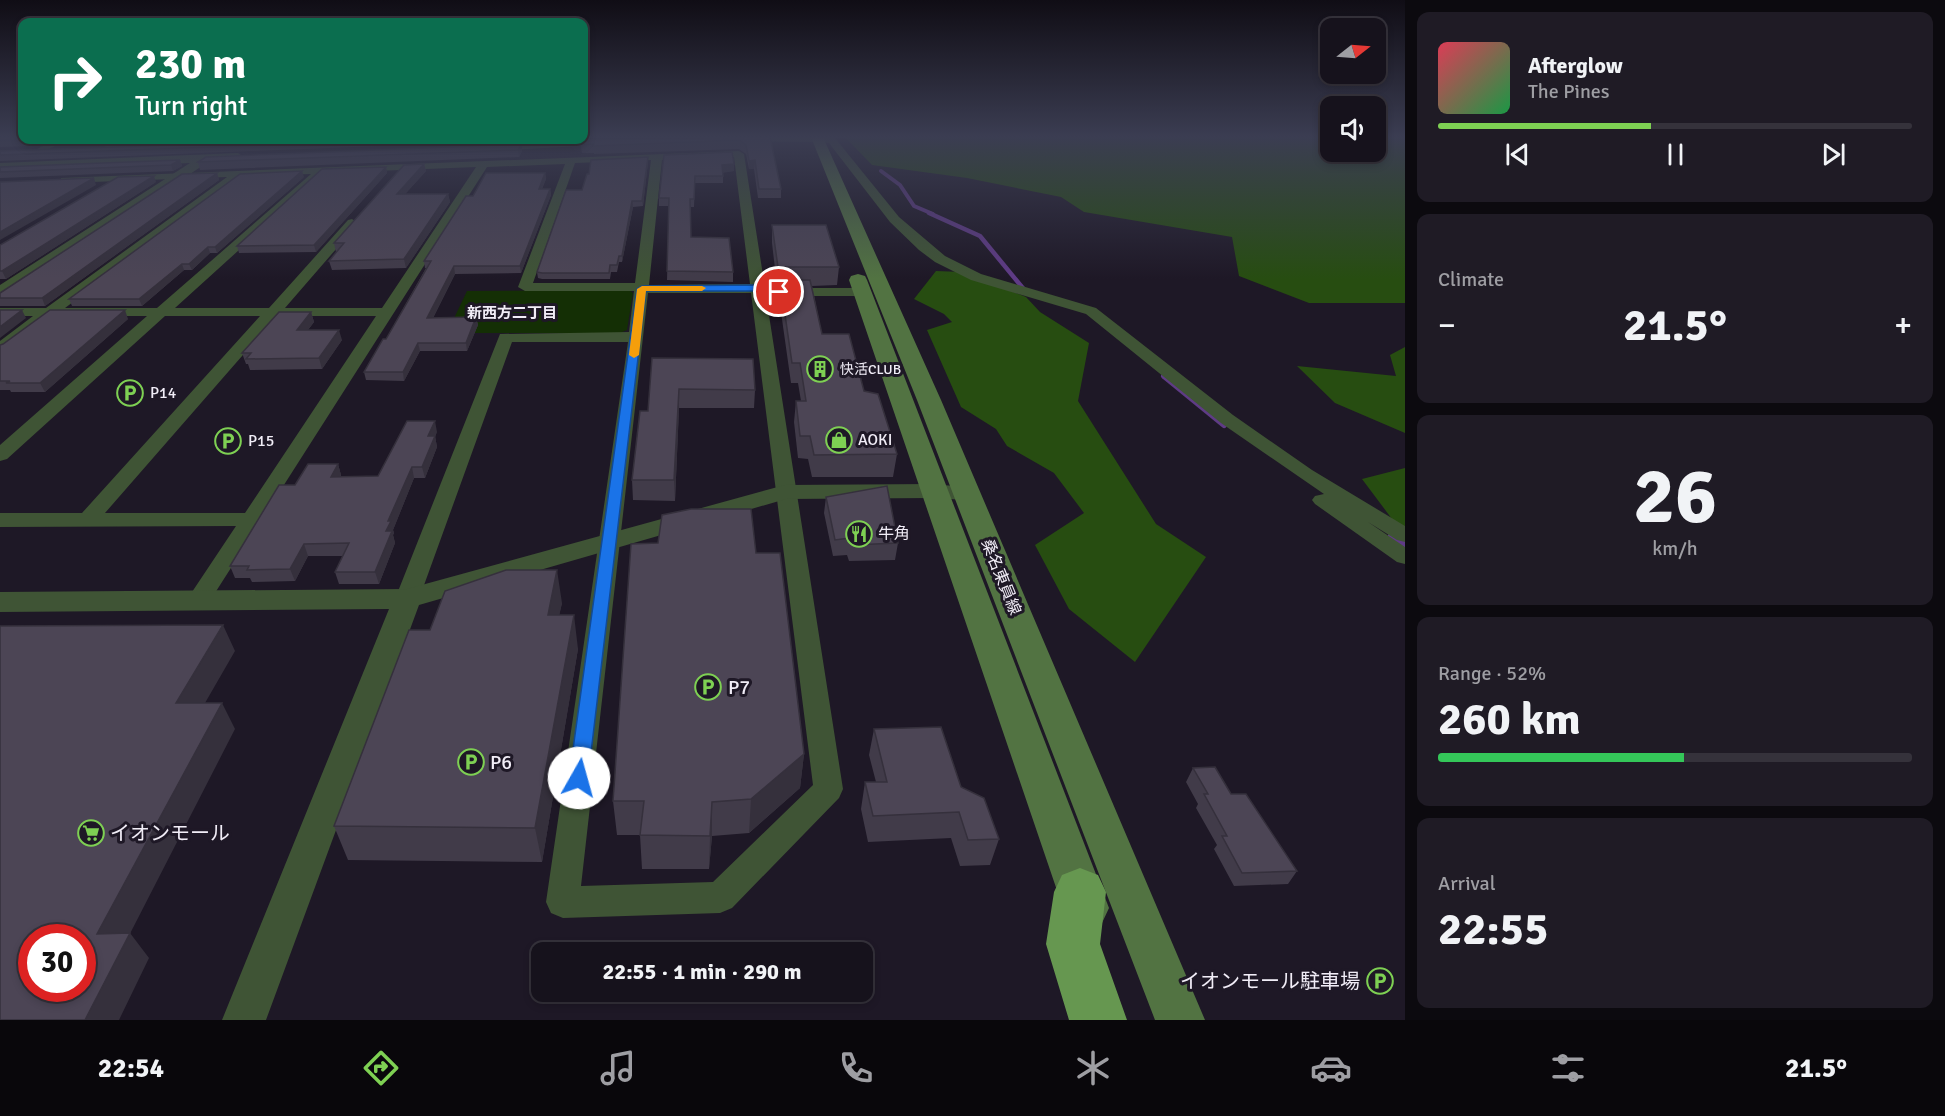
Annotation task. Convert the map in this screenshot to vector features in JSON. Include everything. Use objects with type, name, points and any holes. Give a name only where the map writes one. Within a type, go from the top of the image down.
[{"type":"highway","points":[[1084,928],[1098,1020]]},
{"type":"main road","name":"桑名東員線","points":[[822,185],[861,292],[1180,1020]]},
{"type":"main road","points":[[831,185],[928,400],[927,418],[951,482],[941,489],[949,492]]},
{"type":"main road","name":"桑名東員線","points":[[949,492],[1084,928],[1126,1020]]},
{"type":"street","points":[[98,190],[107,185]]},
{"type":"street","points":[[0,293],[166,185]]},
{"type":"street","points":[[0,348],[223,185]]},
{"type":"street","points":[[0,455],[305,185]]},
{"type":"street","points":[[198,601],[386,312],[464,185]]},
{"type":"street","points":[[563,185],[525,287],[861,292]]},
{"type":"street","points":[[654,185],[563,902],[720,897],[828,789],[743,185]]},
{"type":"street","points":[[866,185],[889,215],[941,260],[1008,287],[1071,303],[1091,311],[1219,421],[1405,557]]},
{"type":"street","points":[[88,519],[364,209]]},
{"type":"street","points":[[0,312],[386,312]]},
{"type":"street","points":[[244,1020],[506,337],[636,337]]},
{"type":"street","points":[[1219,421],[1405,535]]},
{"type":"street","points":[[0,602],[407,599],[785,492],[949,492]]},
{"type":"street","points":[[0,520],[252,519]]},
{"type":"green space","points":[[1000,185],[1405,185],[1405,303],[1309,303],[1239,276],[1232,237],[1084,212],[1061,197]]},
{"type":"green space","points":[[936,271],[962,272],[1026,297],[1040,312],[1089,343],[1078,401],[1156,524],[1206,557],[1135,662],[1069,609],[1035,545],[1084,513],[1054,473],[1007,446],[996,429],[961,407],[927,330],[952,322],[944,314],[914,299]]},
{"type":"green space","points":[[629,290],[633,293],[627,330],[620,333],[447,333],[467,291]]},
{"type":"green space","points":[[1405,347],[1405,433],[1335,403],[1297,366],[1396,376],[1390,355]]},
{"type":"green space","points":[[1405,468],[1405,529],[1395,523],[1362,479]]},
{"type":"building","points":[[0,185],[83,185],[0,232]]},
{"type":"building","points":[[105,185],[140,185],[2,271],[0,271],[0,245]]},
{"type":"building","points":[[166,185],[201,185],[42,298],[0,298],[0,293]]},
{"type":"building","points":[[225,185],[286,185],[215,247],[208,247],[189,264],[182,264],[139,299],[69,299]]},
{"type":"building","points":[[305,185],[370,185],[314,245],[237,246]]},
{"type":"building","points":[[386,185],[405,185],[397,194],[448,194],[404,259],[329,261],[344,243],[334,243]]},
{"type":"building","points":[[479,185],[541,185],[539,189],[550,189],[520,266],[454,266],[427,318],[476,317],[466,343],[418,343],[403,372],[364,372],[431,261],[424,261],[466,196],[473,196]]},
{"type":"building","points":[[584,185],[644,185],[642,201],[632,201],[622,256],[619,256],[617,265],[610,265],[609,273],[537,272],[566,190],[582,190]]},
{"type":"building","points":[[661,185],[695,185],[694,199],[690,199],[691,237],[729,238],[733,272],[667,271],[669,198],[659,198]]},
{"type":"building","points":[[758,185],[780,185],[781,189],[759,189]]},
{"type":"building","points":[[772,225],[826,225],[839,267],[778,267]]},
{"type":"building","points":[[780,280],[810,280],[822,334],[849,334],[864,391],[878,394],[897,454],[814,455],[810,436],[800,436],[796,401],[806,401],[800,363],[792,363]]},
{"type":"building","points":[[0,310],[22,310],[0,327]]},
{"type":"building","points":[[50,310],[125,310],[40,383],[0,381],[0,345]]},
{"type":"building","points":[[279,312],[311,312],[297,330],[339,330],[319,358],[246,359],[251,353],[242,353]]},
{"type":"building","points":[[652,358],[753,359],[755,390],[679,389],[674,480],[632,480],[640,411],[648,411]]},
{"type":"building","points":[[407,421],[435,421],[428,436],[435,436],[422,467],[412,467],[388,521],[391,521],[386,531],[392,531],[375,572],[335,572],[349,543],[304,544],[290,569],[247,570],[249,566],[230,566],[279,485],[295,485],[308,464],[338,464],[331,477],[378,476]]},
{"type":"building","points":[[887,486],[898,543],[852,545],[849,538],[835,540],[826,497]]},
{"type":"building","name":"P7","points":[[691,509],[751,509],[756,553],[780,553],[804,754],[751,799],[712,802],[710,836],[640,835],[644,801],[613,801],[631,544],[658,543],[662,515]]},
{"type":"building","name":"P6","points":[[506,570],[557,570],[548,615],[574,615],[535,828],[334,826],[409,630],[430,630],[445,591]]},
{"type":"building","name":"イオンモール","points":[[223,625],[176,703],[222,703],[97,934],[130,933],[96,999],[96,924],[18,924],[18,1002],[94,1002],[85,1020],[0,1020],[0,626]]},
{"type":"building","points":[[941,727],[961,787],[984,798],[999,839],[968,840],[959,812],[873,816],[865,782],[887,782],[874,729]]},
{"type":"building","points":[[1215,767],[1231,794],[1246,794],[1297,871],[1242,873],[1222,836],[1227,836],[1204,794],[1208,794],[1193,768]]},
{"type":"waterway","points":[[899,185],[914,206],[933,214]]},
{"type":"waterway","points":[[929,213],[980,236],[1026,292]]},
{"type":"waterway","points":[[1164,376],[1224,425]]},
{"type":"waterway","points":[[1392,536],[1405,545]]},
{"type":"slow traffic","points":[[634,355],[642,289],[702,288]]},
{"type":"place","name":"快活CLUB","points":[[820,369]]},
{"type":"place","name":"P14","points":[[130,393]]},
{"type":"place","name":"AOKI","points":[[839,440]]},
{"type":"place","name":"P15","points":[[228,441]]},
{"type":"place","name":"牛角","points":[[859,534]]},
{"type":"place","name":"P7","points":[[708,687]]},
{"type":"place","name":"P6","points":[[471,762]]},
{"type":"place","name":"イオンモール","points":[[91,833]]},
{"type":"place","name":"イオンモール駐車場","points":[[1380,981]]},
{"type":"district","name":"新西方二丁目","points":[[512,313]]},
{"type":"route","points":[[579,778],[642,289],[758,288],[759,292],[779,292]]}]
